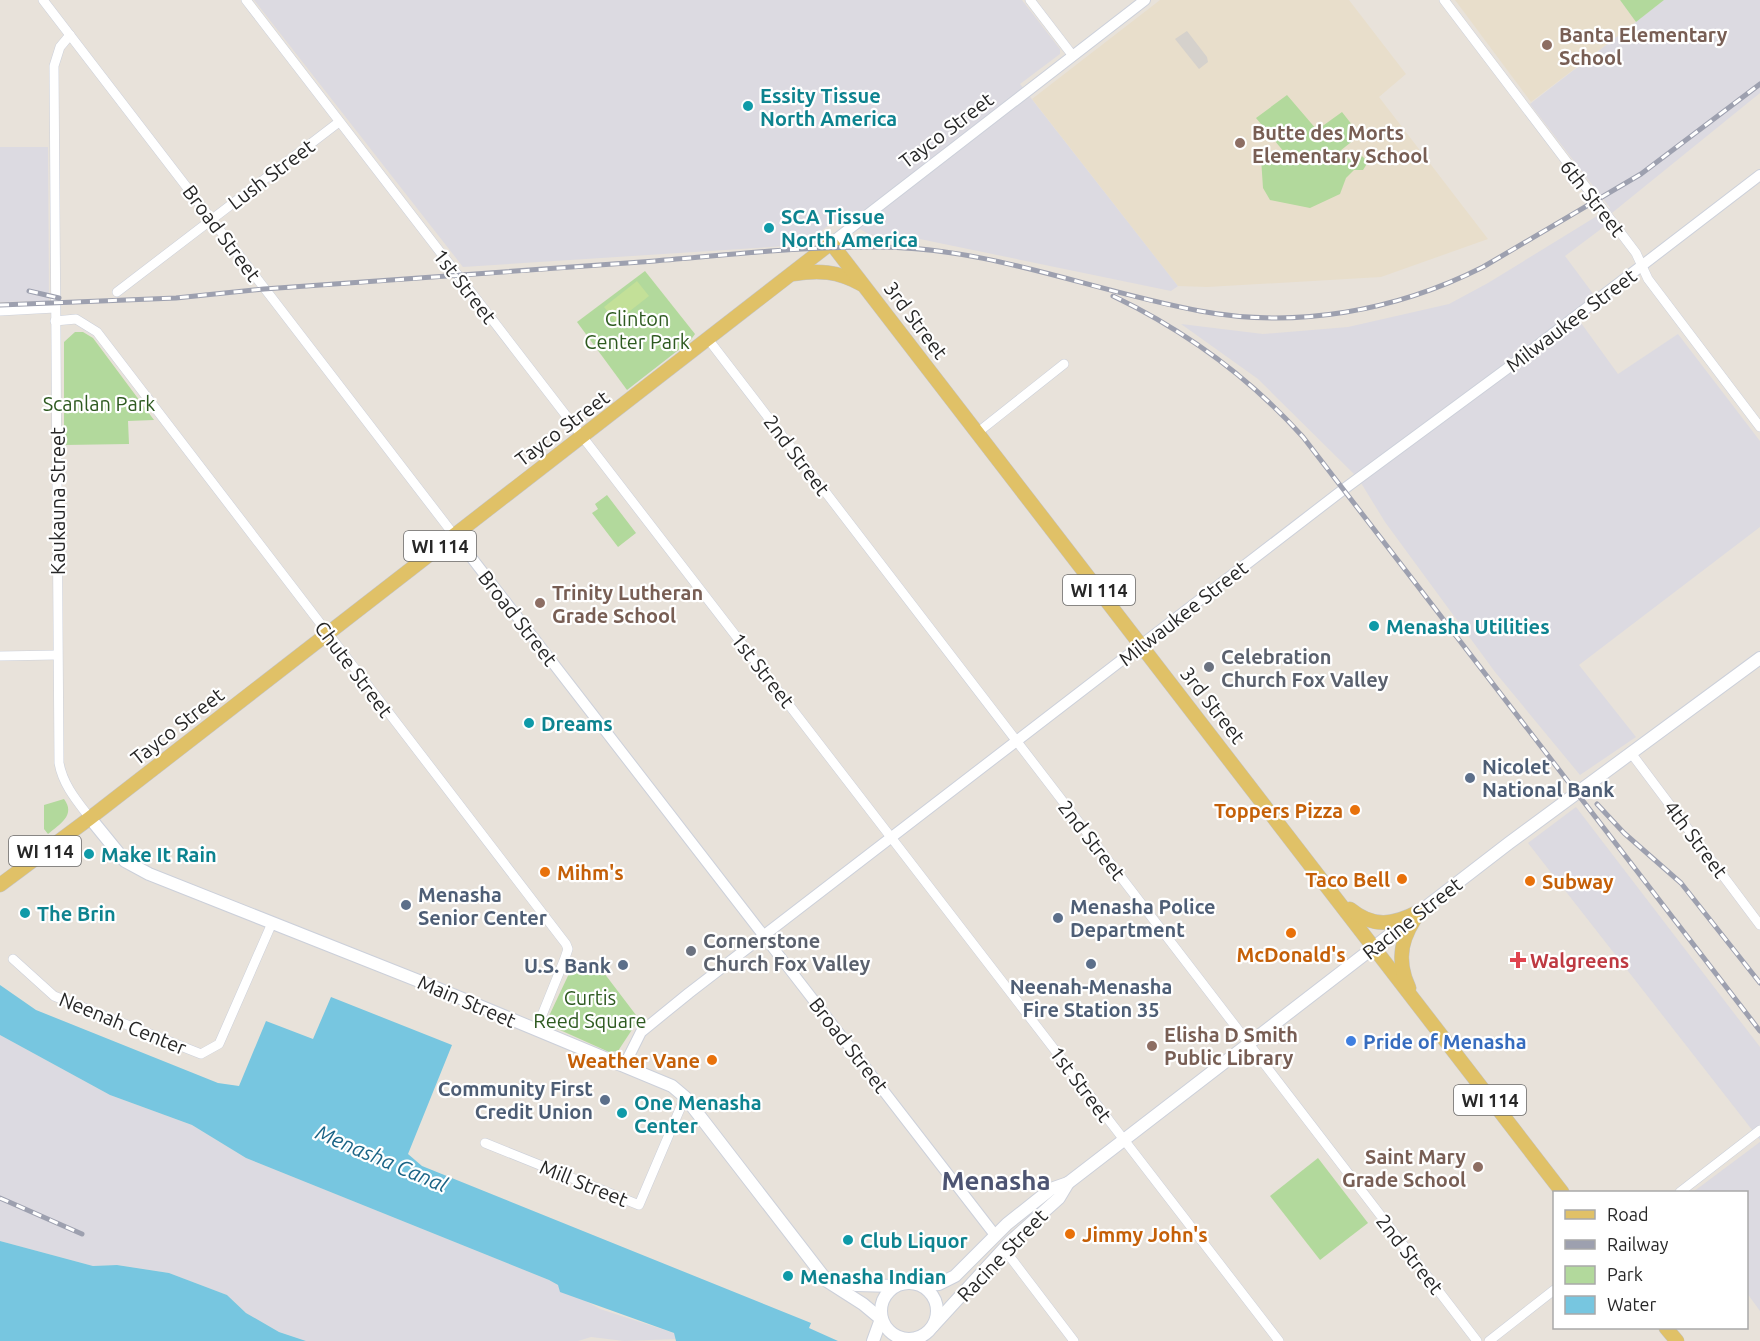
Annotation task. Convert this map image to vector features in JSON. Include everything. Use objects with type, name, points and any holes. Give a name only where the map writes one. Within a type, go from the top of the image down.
[{"type":"main road","name":"Tayco Street","points":[[0,885],[90,818],[831,243]]},
{"type":"main road","name":"3rd Street","points":[[831,243],[1561,1191]]},
{"type":"main road","points":[[791,274],[808,271],[835,273],[866,287]]},
{"type":"main road","name":"Racine Street","points":[[922,1286],[948,1281],[995,1235],[1051,1189],[1068,1183],[1421,910],[1760,658]]},
{"type":"main road","name":"Main Street","points":[[90,818],[132,866],[672,1086],[685,1097],[826,1281],[863,1304],[881,1319]]},
{"type":"main road","points":[[1333,893],[1362,917],[1379,924],[1401,920],[1421,910]]},
{"type":"main road","points":[[1418,1007],[1403,973],[1401,958],[1404,937],[1421,910]]},
{"type":"main road","name":"Racine Street","points":[[933,1326],[1004,1249],[1059,1198],[1068,1183]]},
{"type":"main road","points":[[822,1273],[847,1284],[895,1286],[903,1283],[922,1286],[929,1291],[937,1308],[933,1326],[919,1338],[896,1340],[881,1319]]},
{"type":"main road","points":[[873,1341],[881,1319],[882,1300],[895,1286]]},
{"type":"main road","points":[[1667,1329],[1677,1341]]},
{"type":"street","name":"Broad Street","points":[[43,0],[995,1235]]},
{"type":"street","name":"1st Street","points":[[246,0],[1279,1341]]},
{"type":"street","points":[[1030,0],[1073,56]]},
{"type":"street","name":"Tayco Street","points":[[831,243],[1145,0]]},
{"type":"street","name":"6th Street","points":[[1444,0],[1636,253],[1648,279],[1760,427]]},
{"type":"street","name":"Kaukauna Street","points":[[70,35],[60,46],[54,66],[58,763],[63,779],[90,818]]},
{"type":"street","name":"Lush Street","points":[[117,292],[339,122]]},
{"type":"street","name":"Milwaukee Street","points":[[624,1066],[647,1027],[764,935],[1344,489],[1760,176]]},
{"type":"street","points":[[0,311],[55,308]]},
{"type":"street","name":"Chute Street","points":[[55,321],[76,319],[97,332],[567,946],[565,958],[536,1030]]},
{"type":"street","name":"2nd Street","points":[[708,339],[1477,1341]]},
{"type":"street","points":[[977,433],[1064,364]]},
{"type":"street","points":[[0,656],[57,654]]},
{"type":"street","name":"4th Street","points":[[1631,753],[1760,925]]},
{"type":"street","name":"Neenah Center","points":[[13,960],[54,996],[201,1054],[219,1044],[272,923]]},
{"type":"street","name":"Mill Street","points":[[485,1143],[639,1205],[685,1097]]},
{"type":"street","points":[[1681,1191],[1760,1130]]},
{"type":"street","points":[[1004,1249],[1074,1341]]},
{"type":"street","points":[[1489,1341],[1553,1291]]},
{"type":"shaded area","points":[[254,0],[1022,0],[1060,49],[1060,54],[1020,84],[1178,286],[1171,291],[915,238],[870,235],[840,217],[802,245],[463,267]]},
{"type":"shaded area","name":"Butte des Morts Elementary School","points":[[1160,0],[1349,0],[1406,74],[1379,97],[1488,239],[1381,277],[1207,287],[1178,286],[1032,99]]},
{"type":"shaded area","name":"Banta Elementary School","points":[[1455,0],[1620,0],[1636,22],[1531,102]]},
{"type":"shaded area","points":[[1664,0],[1760,0],[1760,93],[1602,221],[1605,226],[1565,256],[1597,299],[1576,316],[1618,374],[1678,334],[1760,441],[1760,527],[1579,665],[1636,737],[1580,775],[1495,672],[1385,522],[1358,478],[1258,379],[1181,324],[1263,334],[1348,327],[1449,304],[1488,283],[1610,208],[1530,104]]},
{"type":"shaded area","points":[[1187,31],[1207,57],[1208,62],[1199,69],[1175,39]]},
{"type":"shaded area","points":[[0,147],[48,147],[49,301],[0,302]]},
{"type":"shaded area","points":[[1576,807],[1760,1047],[1760,1140],[1528,843]]},
{"type":"shaded area","points":[[0,1035],[110,1095],[192,1125],[246,1158],[549,1280],[600,1309],[674,1333],[677,1339],[624,1341],[591,1337],[578,1341],[306,1341],[279,1332],[246,1313],[227,1295],[169,1273],[118,1265],[93,1266],[0,1241]]},
{"type":"shaded area","points":[[1760,1142],[1760,1311],[1748,1294],[1748,1191],[1694,1191]]},
{"type":"green space","points":[[1620,0],[1664,0],[1636,22]]},
{"type":"green space","points":[[1287,95],[1317,130],[1342,112],[1360,135],[1340,151],[1349,159],[1361,155],[1368,162],[1363,170],[1354,170],[1346,178],[1340,194],[1310,208],[1270,200],[1263,188],[1261,158],[1265,155],[1294,164],[1256,118]]},
{"type":"green space","name":"Clinton Center Park","points":[[645,271],[695,334],[690,341],[627,390],[577,322]]},
{"type":"green space","points":[[637,281],[649,296],[616,322],[604,307]]},
{"type":"green space","name":"Scanlan Park","points":[[75,332],[83,332],[93,338],[154,420],[128,421],[129,444],[64,445],[64,342]]},
{"type":"green space","points":[[607,495],[636,533],[618,547],[592,513],[598,509],[595,504]]},
{"type":"green space","points":[[64,799],[68,810],[65,819],[48,834],[44,829],[44,805]]},
{"type":"green space","name":"Curtis Reed Square","points":[[575,961],[601,969],[639,1019],[618,1051],[609,1052],[551,1026],[549,1016]]},
{"type":"green space","points":[[1318,1158],[1368,1223],[1320,1260],[1270,1196]]},
{"type":"water","name":"Menasha Canal","points":[[0,985],[36,1010],[218,1083],[239,1086],[266,1021],[313,1039],[331,997],[452,1045],[408,1154],[422,1166],[811,1323],[809,1328],[838,1341],[676,1341],[674,1333],[560,1292],[558,1285],[549,1280],[246,1158],[192,1125],[110,1095],[0,1035]]},
{"type":"water","points":[[0,1241],[93,1266],[117,1265],[169,1273],[227,1295],[246,1313],[279,1332],[306,1341],[0,1341]]},
{"type":"railway","points":[[0,305],[176,298],[264,289],[606,265],[767,251],[878,247],[960,254],[1040,271],[1159,303],[1200,311],[1272,318],[1309,317],[1381,305],[1416,295],[1483,267],[1641,174],[1760,84]]},
{"type":"railway","points":[[29,291],[59,298]]},
{"type":"railway","points":[[1113,296],[1166,324],[1216,358],[1261,395],[1303,437],[1760,1031]]},
{"type":"railway","points":[[1597,804],[1624,833],[1681,883],[1760,983]]},
{"type":"railway","points":[[0,1198],[82,1234]]},
{"type":"place","name":"Banta Elementary School","points":[[1547,45]]},
{"type":"place","name":"Essity Tissue North America","points":[[748,106]]},
{"type":"place","name":"Butte des Morts Elementary School","points":[[1240,143]]},
{"type":"place","name":"SCA Tissue North America","points":[[769,228]]},
{"type":"place","name":"Trinity Lutheran Grade School","points":[[540,603]]},
{"type":"place","name":"Menasha Utilities","points":[[1374,626]]},
{"type":"place","name":"Celebration Church Fox Valley","points":[[1209,667]]},
{"type":"place","name":"Dreams","points":[[529,723]]},
{"type":"place","name":"Nicolet National Bank","points":[[1470,778]]},
{"type":"place","name":"Toppers Pizza","points":[[1355,810]]},
{"type":"place","name":"Make It Rain","points":[[89,854]]},
{"type":"place","name":"Mihm's","points":[[545,872]]},
{"type":"place","name":"Taco Bell","points":[[1402,879]]},
{"type":"place","name":"Subway","points":[[1530,881]]},
{"type":"place","name":"Menasha Senior Center","points":[[406,905]]},
{"type":"place","name":"The Brin","points":[[25,913]]},
{"type":"place","name":"Menasha Police Department","points":[[1058,918]]},
{"type":"place","name":"McDonald's","points":[[1291,933]]},
{"type":"place","name":"Cornerstone Church Fox Valley","points":[[691,951]]},
{"type":"place","name":"Walgreens","points":[[1518,960]]},
{"type":"place","name":"Neenah-Menasha Fire Station 35","points":[[1091,964]]},
{"type":"place","name":"U.S. Bank","points":[[623,965]]},
{"type":"place","name":"Pride of Menasha","points":[[1351,1041]]},
{"type":"place","name":"Elisha D Smith Public Library","points":[[1152,1046]]},
{"type":"place","name":"Weather Vane","points":[[712,1060]]},
{"type":"place","name":"Community First Credit Union","points":[[605,1100]]},
{"type":"place","name":"One Menasha Center","points":[[622,1113]]},
{"type":"place","name":"Saint Mary Grade School","points":[[1478,1167]]},
{"type":"place","name":"Jimmy John's","points":[[1070,1234]]},
{"type":"place","name":"Club Liquor","points":[[848,1240]]},
{"type":"place","name":"Menasha Indian","points":[[788,1276]]},
{"type":"district","name":"Menasha","points":[[996,1180]]}]
